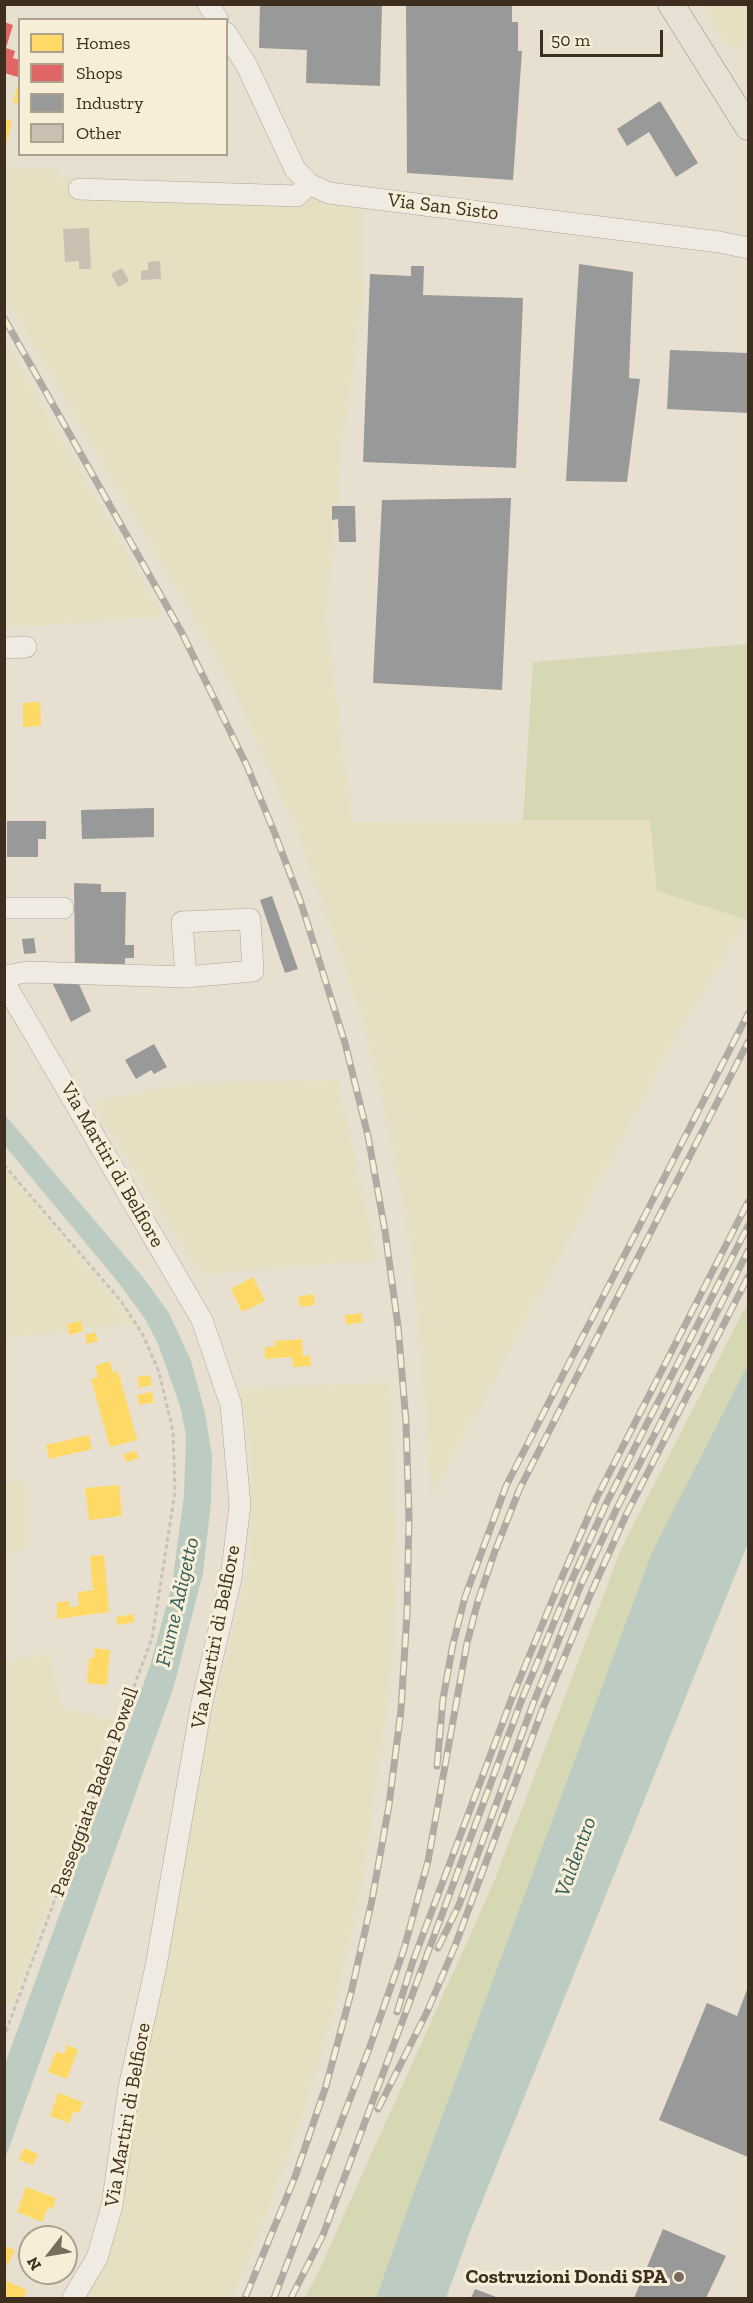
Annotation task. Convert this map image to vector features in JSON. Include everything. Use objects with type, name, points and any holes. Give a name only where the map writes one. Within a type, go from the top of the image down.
[{"type":"main road","points":[[671,4],[748,127]]},
{"type":"street","points":[[208,4],[217,18]]},
{"type":"street","points":[[79,189],[297,196],[309,184],[295,169],[247,66],[228,36]]},
{"type":"street","name":"Via San Sisto","points":[[309,184],[328,192],[719,242],[748,248]]},
{"type":"street","points":[[4,648],[26,647]]},
{"type":"street","points":[[4,908],[63,908]]},
{"type":"street","points":[[4,976],[27,972],[186,977]]},
{"type":"street","name":"Via Martiri di Belfiore","points":[[4,982],[202,1320],[231,1405],[240,1505],[231,1578],[201,1707],[156,1966],[129,2087],[112,2206],[98,2258],[73,2298]]},
{"type":"path","name":"Passeggiata Baden Powell","points":[[4,1165],[121,1301],[143,1335],[159,1372],[173,1431],[176,1492],[152,1638],[4,2037]]},
{"type":"shaded area","points":[[700,5],[748,5],[748,48],[725,44]]},
{"type":"shaded area","points":[[4,169],[59,169],[58,177],[300,188],[323,202],[361,207],[363,300],[342,447],[326,619],[352,822],[650,820],[657,891],[748,920],[684,1022],[431,1498],[427,1425],[411,1250],[390,1134],[363,1021],[296,828],[224,669],[5,298]]},
{"type":"shaded area","points":[[5,340],[163,616],[5,628]]},
{"type":"shaded area","points":[[337,1080],[378,1260],[200,1274],[92,1102],[183,1084]]},
{"type":"shaded area","points":[[4,1168],[71,1248],[133,1323],[5,1338]]},
{"type":"shaded area","points":[[391,1382],[396,1569],[392,1666],[361,1889],[334,2012],[301,2119],[250,2257],[231,2298],[81,2298],[124,2173],[181,1846],[249,1561],[251,1459],[245,1413],[238,1389]]},
{"type":"shaded area","points":[[28,1480],[28,1548],[5,1554],[5,1484]]},
{"type":"shaded area","points":[[51,1654],[60,1708],[113,1719],[14,2003],[4,2002],[5,1662]]},
{"type":"green space","points":[[748,644],[748,920],[657,891],[650,820],[523,820],[533,662]]},
{"type":"green space","points":[[748,1302],[748,1364],[652,1552],[376,2298],[304,2298],[316,2277],[493,1884],[622,1547]]},
{"type":"water","name":"Fiume Adigetto","points":[[5,1115],[142,1276],[169,1313],[191,1361],[205,1413],[212,1455],[211,1502],[203,1573],[174,1686],[5,2159],[5,2064],[150,1666],[172,1585],[184,1495],[186,1435],[180,1406],[158,1344],[145,1319],[118,1282],[5,1146]]},
{"type":"water","name":"Valdentro","points":[[748,1364],[748,1543],[471,2229],[446,2298],[376,2298],[652,1552]]},
{"type":"building: Homes","points":[[17,87],[18,103],[13,102]]},
{"type":"building: Homes","points":[[4,119],[12,121],[5,150],[4,150]]},
{"type":"building: Homes","points":[[40,702],[41,726],[23,727],[23,703]]},
{"type":"building: Homes","points":[[253,1277],[265,1301],[242,1312],[231,1289]]},
{"type":"building: Homes","points":[[314,1294],[315,1305],[300,1307],[298,1297]]},
{"type":"building: Homes","points":[[361,1313],[363,1322],[346,1325],[345,1315]]},
{"type":"building: Homes","points":[[81,1321],[83,1331],[69,1335],[67,1324]]},
{"type":"building: Homes","points":[[95,1332],[98,1341],[87,1344],[85,1335]]},
{"type":"building: Homes","points":[[302,1339],[303,1356],[310,1356],[311,1366],[293,1367],[292,1357],[265,1359],[265,1347],[275,1347],[275,1341]]},
{"type":"building: Homes","points":[[110,1361],[113,1373],[118,1371],[137,1440],[110,1447],[91,1379],[98,1377],[95,1366]]},
{"type":"building: Homes","points":[[150,1375],[152,1385],[139,1388],[137,1377]]},
{"type":"building: Homes","points":[[152,1392],[154,1402],[139,1405],[137,1395]]},
{"type":"building: Homes","points":[[89,1435],[92,1449],[49,1459],[46,1445]]},
{"type":"building: Homes","points":[[136,1451],[139,1458],[126,1462],[123,1454]]},
{"type":"building: Homes","points":[[119,1485],[122,1516],[89,1520],[85,1488]]},
{"type":"building: Homes","points":[[104,1555],[109,1612],[57,1619],[57,1602],[69,1601],[69,1607],[79,1606],[78,1592],[93,1590],[90,1556]]},
{"type":"building: Homes","points":[[133,1614],[135,1622],[118,1625],[116,1617]]},
{"type":"building: Homes","points":[[95,1648],[110,1650],[107,1685],[87,1683],[89,1658],[94,1658]]},
{"type":"building: Homes","points":[[67,2045],[78,2050],[67,2079],[48,2072],[56,2051],[64,2054]]},
{"type":"building: Homes","points":[[58,2093],[83,2102],[79,2113],[74,2111],[69,2123],[50,2116]]},
{"type":"building: Homes","points":[[24,2148],[38,2154],[33,2165],[19,2160]]},
{"type":"building: Homes","points":[[26,2187],[56,2198],[53,2209],[48,2207],[42,2222],[17,2212]]},
{"type":"building: Homes","points":[[4,2245],[15,2251],[4,2270]]},
{"type":"building: Homes","points":[[4,2280],[27,2290],[23,2298],[4,2298]]},
{"type":"building: Shops","points":[[4,22],[13,25],[6,48],[15,51],[13,58],[18,59],[18,77],[4,73]]},
{"type":"building: Industry","points":[[260,4],[382,4],[380,86],[306,83],[307,50],[259,48]]},
{"type":"building: Industry","points":[[406,4],[512,4],[512,22],[518,22],[518,51],[522,51],[513,180],[407,173]]},
{"type":"building: Industry","points":[[660,101],[698,163],[676,177],[649,132],[627,146],[617,129]]},
{"type":"building: Industry","points":[[579,264],[633,272],[629,378],[640,379],[627,482],[566,481]]},
{"type":"building: Industry","points":[[411,266],[424,266],[423,295],[523,298],[516,468],[363,462],[370,274],[411,276]]},
{"type":"building: Industry","points":[[670,350],[748,353],[748,413],[667,409]]},
{"type":"building: Industry","points":[[511,498],[502,690],[373,683],[382,500]]},
{"type":"building: Industry","points":[[332,506],[355,506],[356,542],[339,542],[338,519],[332,520]]},
{"type":"building: Industry","points":[[154,808],[154,837],[82,839],[81,810]]},
{"type":"building: Industry","points":[[7,821],[46,821],[46,839],[38,839],[38,857],[7,857]]},
{"type":"building: Industry","points":[[74,883],[101,884],[101,892],[126,892],[125,945],[134,945],[134,958],[125,958],[125,970],[75,970]]},
{"type":"building: Industry","points":[[272,896],[298,969],[285,973],[260,900]]},
{"type":"building: Industry","points":[[34,938],[36,953],[24,954],[22,939]]},
{"type":"building: Industry","points":[[52,982],[78,982],[91,1011],[71,1022]]},
{"type":"building: Industry","points":[[154,1044],[167,1067],[154,1074],[151,1070],[136,1079],[125,1060]]},
{"type":"building: Industry","points":[[748,1987],[748,2157],[659,2120],[707,2003],[737,2016]]},
{"type":"building: Industry","name":"Costruzioni Dondi SPA","points":[[663,2229],[726,2256],[706,2298],[634,2298]]},
{"type":"building: Industry","points":[[475,2289],[499,2298],[471,2298]]},
{"type":"building: Other","points":[[89,228],[91,269],[79,269],[79,261],[65,262],[63,229]]},
{"type":"building: Other","points":[[160,261],[161,279],[141,280],[141,271],[148,270],[148,262]]},
{"type":"building: Other","points":[[122,268],[129,281],[118,287],[111,274]]},
{"type":"railway","points":[[4,318],[182,633],[247,766],[275,834],[301,903],[345,1043],[368,1136],[385,1231],[398,1326],[406,1422],[409,1518],[407,1614],[401,1710],[389,1805],[372,1900],[351,1993],[326,2086],[295,2177],[245,2298]]},
{"type":"railway","points":[[437,1766],[443,1699],[453,1644],[465,1597],[506,1486],[748,1014]]},
{"type":"railway","points":[[274,2298],[369,2049],[404,1949],[428,1861],[467,1643],[495,1551],[520,1488],[748,1042]]},
{"type":"railway","points":[[397,2012],[413,1961],[513,1695],[562,1577],[597,1497],[748,1202]]},
{"type":"railway","points":[[291,2298],[323,2235],[522,1699],[571,1582],[607,1502],[748,1226]]},
{"type":"railway","points":[[438,1948],[459,1905],[533,1704],[580,1587],[617,1508],[748,1251]]},
{"type":"railway","points":[[378,2109],[427,2012],[455,1946],[543,1708],[591,1593],[627,1513],[748,1277]]},
{"type":"place","name":"Costruzioni Dondi SPA","points":[[679,2277]]}]
